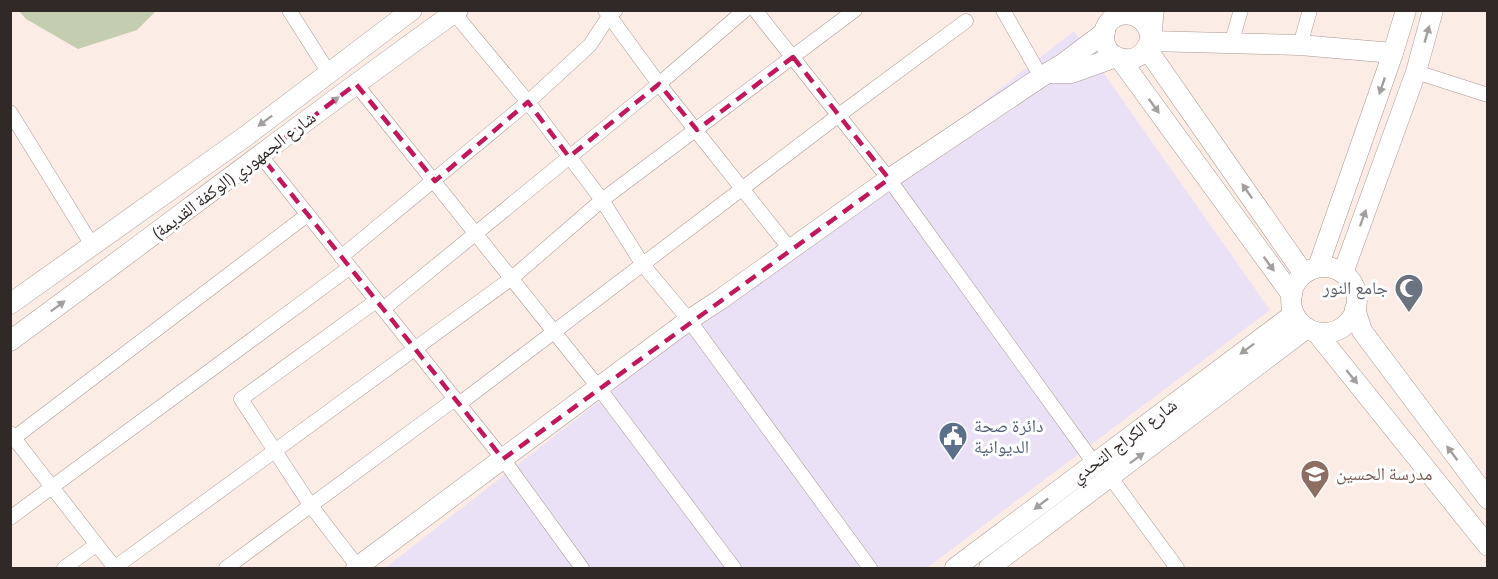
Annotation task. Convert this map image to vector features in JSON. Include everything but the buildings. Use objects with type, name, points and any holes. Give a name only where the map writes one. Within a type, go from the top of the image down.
[{"type":"main road","name":"شارع الجمهوري (الوكفة القديمة)","points":[[10,304],[246,136],[412,10]]},
{"type":"main road","points":[[1046,75],[1071,73],[1118,58],[1135,59],[1149,42],[1154,10]]},
{"type":"main road","points":[[1311,271],[1394,53],[1406,10]]},
{"type":"main road","points":[[1343,273],[1416,72],[1433,10]]},
{"type":"main road","name":"شارع الجمهوري (الوكفة القديمة)","points":[[10,341],[456,12]]},
{"type":"main road","points":[[1311,271],[1149,42],[1145,22],[1133,14],[1123,12],[1110,21],[1104,38],[1108,49],[1118,58],[1302,317],[1488,546]]},
{"type":"main road","points":[[357,568],[689,320],[888,179],[1046,75],[1105,32]]},
{"type":"main road","points":[[1149,42],[1300,45],[1394,53]]},
{"type":"main road","points":[[71,261],[88,284]]},
{"type":"main road","points":[[1327,267],[1343,273],[1355,289],[1357,300],[1351,319],[1344,326],[1326,333],[1302,317],[1298,280],[1311,271],[1327,267]]},
{"type":"main road","points":[[1355,309],[1362,332],[1488,499]]},
{"type":"main road","points":[[1001,565],[1111,478],[1302,317]]},
{"type":"main road","name":"شارع الكراج التحدي","points":[[955,568],[1094,463],[1302,317]]},
{"type":"street","points":[[289,10],[329,74]]},
{"type":"street","points":[[357,568],[311,506],[242,399],[379,305],[476,233],[659,84],[745,10]]},
{"type":"street","points":[[755,10],[888,179],[1094,463]]},
{"type":"street","points":[[307,215],[12,437],[114,568],[512,278],[602,200],[855,10]]},
{"type":"street","points":[[1003,10],[1046,75]]},
{"type":"street","points":[[1231,44],[1240,10]]},
{"type":"street","points":[[1300,45],[1310,10]]},
{"type":"street","points":[[456,12],[602,200],[643,265],[689,320],[870,568]]},
{"type":"street","points":[[10,518],[345,262],[590,45],[610,12],[659,84],[790,249]]},
{"type":"street","points":[[226,568],[555,331],[838,115],[966,21]]},
{"type":"street","points":[[1416,72],[1487,95]]},
{"type":"street","points":[[356,84],[555,331],[734,568]]},
{"type":"street","points":[[10,112],[92,245]]},
{"type":"street","points":[[261,156],[503,459],[582,568]]},
{"type":"street","points":[[1111,478],[1177,568]]},
{"type":"street","points":[[64,568],[96,545]]},
{"type":"highlighted area","points":[[793,57],[889,179],[503,459],[261,156],[356,84],[435,181],[528,102],[569,157],[659,84],[697,130]]},
{"type":"shaded area","points":[[1074,31],[1270,310],[927,568],[385,568]]},
{"type":"green space","points":[[19,11],[156,11],[137,30],[78,49],[26,19]]},
{"type":"place","name":"جامع النور","points":[[1409,314]]},
{"type":"place","name":"دائرة صحة الديوانية","points":[[953,462]]},
{"type":"place","name":"مدرسة الحسين","points":[[1315,500]]}]
